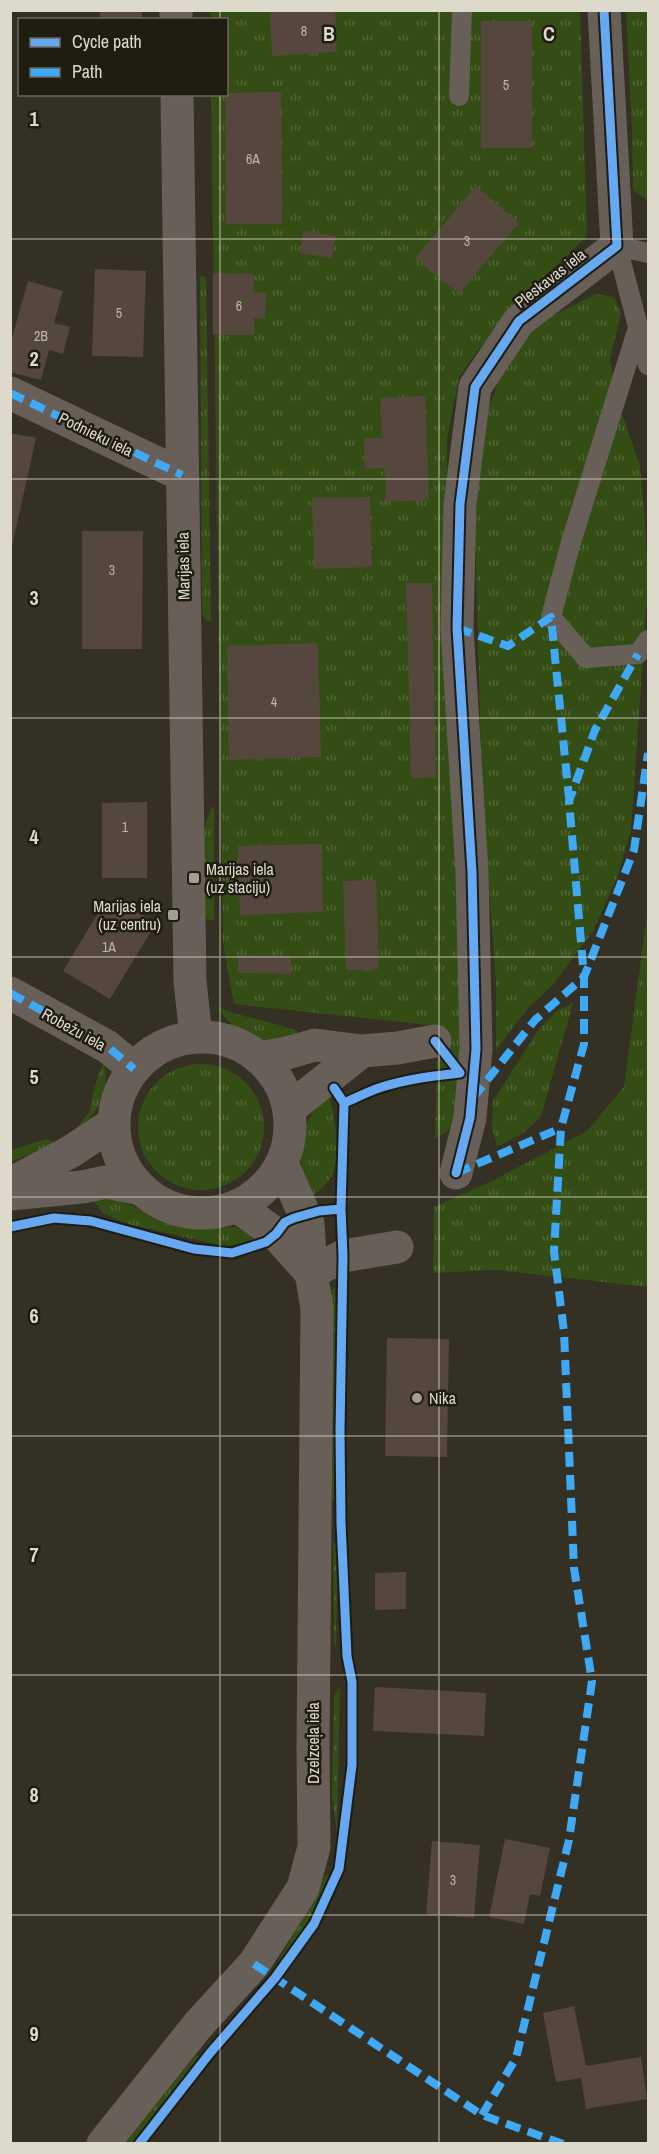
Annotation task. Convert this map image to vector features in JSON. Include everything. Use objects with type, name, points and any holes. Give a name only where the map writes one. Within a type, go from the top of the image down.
[{"type":"street","points":[[604,10],[617,246]]},
{"type":"street","name":"Marijas iela","points":[[177,96],[190,981],[196,1037]]},
{"type":"street","name":"Pleskavas iela","points":[[456,1173],[470,1118],[476,1049],[472,872],[457,628],[460,504],[475,387],[519,321],[617,246]]},
{"type":"street","name":"Podnieku iela","points":[[10,393],[182,475]]},
{"type":"street","name":"Robežu iela","points":[[10,993],[108,1047],[134,1069]]},
{"type":"street","points":[[196,1037],[227,1040],[245,1047],[259,1058],[274,1073],[284,1090],[291,1129],[288,1148],[270,1182],[255,1196],[237,1206],[218,1212],[198,1213],[178,1210],[160,1202],[142,1189],[130,1176],[120,1158],[114,1124],[118,1099],[126,1080],[134,1069],[153,1052],[170,1043],[196,1037]]},
{"type":"street","points":[[259,1058],[315,1045],[362,1051],[398,1048],[435,1041]]},
{"type":"street","points":[[289,1109],[362,1051]]},
{"type":"street","points":[[10,1184],[70,1152],[114,1124]]},
{"type":"street","name":"Dzelzceļa iela","points":[[104,2144],[198,2025],[254,1964],[303,1888],[314,1847],[312,1748],[317,1308],[311,1273],[308,1223],[282,1163]]},
{"type":"street","points":[[10,1194],[82,1187],[106,1182],[142,1189]]},
{"type":"street","points":[[237,1206],[276,1234],[311,1273],[344,1256],[397,1247]]},
{"type":"lane","points":[[459,96],[462,10]]},
{"type":"lane","points":[[648,253],[617,246],[648,365]]},
{"type":"lane","points":[[638,328],[571,542],[551,617],[586,658],[638,654],[648,640]]},
{"type":"green space","points":[[210,11],[580,11],[587,236],[530,291],[478,350],[459,377],[447,438],[448,608],[463,1114],[450,1129],[435,1139],[438,1026],[234,1004],[223,943],[211,96],[228,96],[228,18],[211,18]]},
{"type":"green space","points":[[626,11],[648,11],[648,201],[633,190]]},
{"type":"green space","points":[[200,277],[206,277],[211,621],[207,621],[203,616],[202,608]]},
{"type":"green space","points":[[596,294],[614,297],[621,313],[610,360],[619,405],[640,466],[645,520],[648,583],[631,830],[617,878],[593,931],[553,985],[528,1008],[496,1050],[496,983],[482,789],[475,524],[484,421],[504,367],[540,322]]},
{"type":"green space","points":[[214,805],[214,921],[206,919],[204,913],[203,841],[205,827]]},
{"type":"green space","points":[[648,906],[648,1287],[496,1270],[433,1273],[434,1207],[494,1180],[587,1131],[624,1087]]},
{"type":"green space","points":[[573,1003],[541,1116],[525,1132],[497,1147],[492,1127],[493,1101],[539,1029],[557,1011]]},
{"type":"green space","points":[[217,1007],[297,1031],[300,1038],[274,1042],[251,1039],[232,1025]]},
{"type":"green space","points":[[104,1063],[106,1081],[101,1101],[88,1120],[73,1134],[89,1112],[98,1074]]},
{"type":"green space","points":[[201,1064],[225,1069],[246,1082],[259,1103],[264,1127],[259,1151],[246,1172],[225,1185],[201,1190],[177,1185],[156,1172],[143,1151],[138,1127],[143,1103],[156,1082],[177,1069]]},
{"type":"green space","points":[[329,1094],[336,1134],[335,1165],[329,1180],[311,1197],[302,1167],[301,1142],[310,1118]]},
{"type":"green space","points":[[47,1139],[56,1143],[11,1162],[11,1150]]},
{"type":"green space","points":[[92,1199],[116,1199],[168,1221],[205,1228],[235,1227],[260,1239],[245,1244],[224,1246],[124,1223],[103,1213]]},
{"type":"green space","points":[[335,1288],[338,1499],[332,1500],[330,1290]]},
{"type":"green space","points":[[338,1542],[336,1648],[334,1642],[333,1543]]},
{"type":"green space","points":[[340,1686],[337,1834],[332,1796],[334,1696]]},
{"type":"green space","points":[[334,1872],[310,1920],[276,1965],[326,1875]]},
{"type":"green space","points":[[196,2055],[203,2057],[134,2143],[124,2144]]},
{"type":"building","points":[[100,10],[142,10],[142,18],[100,18]]},
{"type":"building","points":[[270,10],[335,10],[337,52],[272,56]]},
{"type":"building","points":[[481,21],[532,21],[532,148],[481,148]]},
{"type":"building","points":[[281,92],[282,224],[226,224],[225,96],[228,96],[228,93]]},
{"type":"building","points":[[476,186],[519,223],[459,294],[415,258]]},
{"type":"building","points":[[303,231],[336,236],[332,258],[300,253]]},
{"type":"building","points":[[95,269],[146,271],[143,357],[92,356]]},
{"type":"building","points":[[213,273],[254,274],[253,292],[266,293],[265,318],[254,318],[254,335],[213,335]]},
{"type":"building","points":[[28,281],[63,291],[54,323],[70,327],[63,354],[49,350],[41,380],[10,372],[10,345]]},
{"type":"building","points":[[425,396],[429,500],[386,502],[385,468],[365,469],[364,438],[382,438],[380,398]]},
{"type":"building","points":[[10,433],[36,438],[11,551],[10,551]]},
{"type":"building","points":[[370,497],[372,567],[314,569],[312,498]]},
{"type":"building","points":[[82,531],[143,531],[142,649],[82,649]]},
{"type":"building","points":[[406,583],[432,583],[436,777],[411,778]]},
{"type":"building","points":[[318,643],[321,757],[229,760],[227,646]]},
{"type":"building","points":[[147,802],[147,878],[102,878],[102,803]]},
{"type":"building","points":[[322,844],[323,912],[240,915],[238,846]]},
{"type":"building","points":[[376,880],[379,969],[346,970],[343,881]]},
{"type":"building","points":[[126,905],[156,923],[110,999],[63,971],[102,906]]},
{"type":"building","points":[[238,955],[291,956],[291,974],[238,973]]},
{"type":"building","name":"Nika","points":[[387,1338],[449,1339],[447,1457],[385,1456]]},
{"type":"building","points":[[406,1572],[406,1609],[375,1610],[375,1573]]},
{"type":"building","points":[[375,1687],[486,1693],[484,1736],[373,1731]]},
{"type":"building","points":[[505,1839],[550,1848],[540,1896],[530,1894],[524,1924],[489,1917]]},
{"type":"building","points":[[432,1841],[480,1845],[474,1918],[426,1914]]},
{"type":"building","points":[[574,2006],[586,2066],[641,2057],[647,2099],[586,2109],[581,2078],[556,2082],[543,2013]]},
{"type":"marked path","points":[[10,393],[182,475]]},
{"type":"marked path","points":[[457,628],[508,646],[551,617],[569,798]]},
{"type":"marked path","points":[[482,2115],[516,2058],[569,1840],[592,1681],[574,1568],[564,1332],[554,1251],[561,1128],[584,1044],[584,977],[569,801],[595,730],[638,654]]},
{"type":"marked path","points":[[473,1098],[535,1020],[584,977],[634,850],[648,753]]},
{"type":"marked path","points":[[10,993],[108,1047],[134,1069]]},
{"type":"marked path","points":[[456,1173],[561,1128]]},
{"type":"marked path","points":[[254,1964],[482,2115],[563,2144]]},
{"type":"cycle path","points":[[456,1173],[470,1118],[476,1049],[472,872],[457,628],[460,504],[475,387],[519,321],[617,246],[604,10]]},
{"type":"cycle path","points":[[344,1103],[389,1085],[460,1073],[435,1041]]},
{"type":"cycle path","points":[[139,2144],[210,2053],[275,1978],[314,1924],[339,1869],[352,1765],[352,1682],[347,1656],[341,1523],[343,1256],[341,1209],[344,1103],[334,1088]]},
{"type":"cycle path","points":[[10,1227],[54,1218],[91,1221],[194,1249],[232,1253],[266,1242],[285,1222],[294,1218],[319,1211],[341,1209]]},
{"type":"place","name":"Marijas iela (uz staciju)","points":[[194,878]]},
{"type":"place","name":"Marijas iela (uz centru)","points":[[173,915]]},
{"type":"place","name":"Nika","points":[[417,1398]]}]
